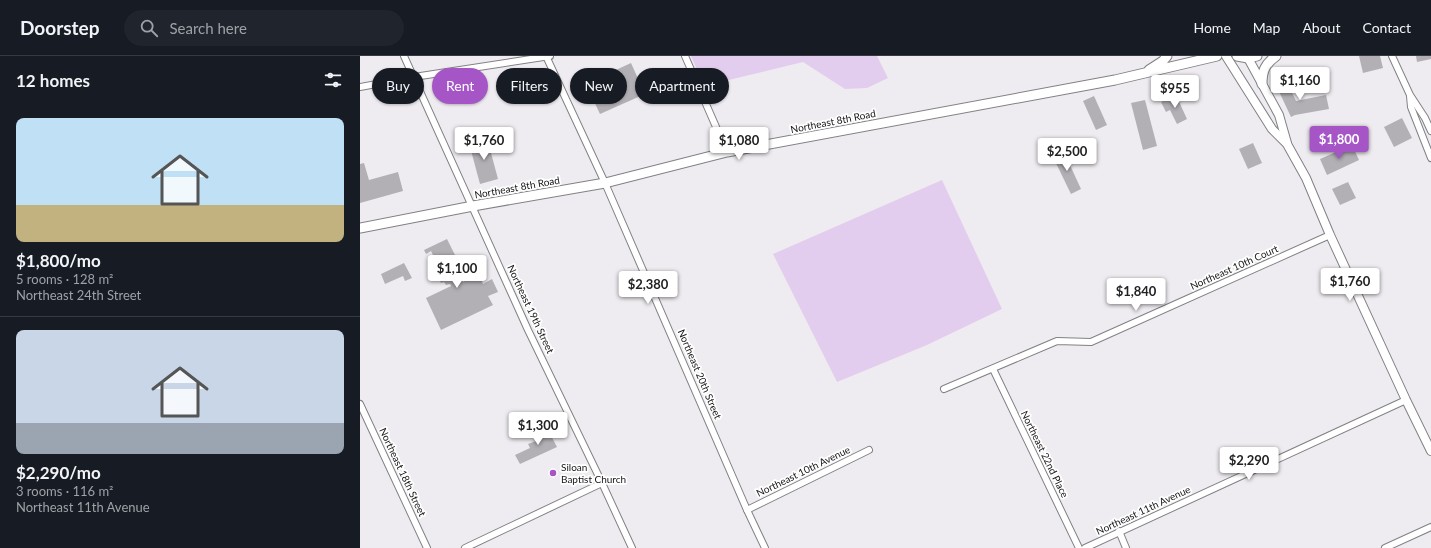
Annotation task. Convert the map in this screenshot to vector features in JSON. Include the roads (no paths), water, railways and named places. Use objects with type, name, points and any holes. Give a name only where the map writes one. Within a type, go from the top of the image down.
[{"type":"main road","points":[[1140,75],[1163,61],[1167,56]]},
{"type":"main road","name":"Northeast 8th Road","points":[[360,228],[473,206],[605,183],[727,152],[1140,75],[1217,56]]},
{"type":"main road","points":[[1237,56],[1250,57]]},
{"type":"main road","points":[[1262,84],[1262,72],[1276,56]]},
{"type":"street","name":"Northeast 19th Street","points":[[404,56],[410,68]]},
{"type":"street","points":[[424,75],[548,56]]},
{"type":"street","name":"Northeast 20th Street","points":[[548,56],[605,183],[746,510],[765,548]]},
{"type":"street","points":[[685,56],[727,152]]},
{"type":"street","points":[[1226,56],[1272,129],[1287,144]]},
{"type":"street","points":[[1392,56],[1410,95],[1425,118],[1431,131]]},
{"type":"street","points":[[1250,57],[1262,84],[1279,115],[1287,144],[1306,178],[1330,235],[1431,451]]},
{"type":"street","points":[[360,87],[372,85]]},
{"type":"street","points":[[1410,95],[1411,107],[1431,158]]},
{"type":"street","name":"Northeast 19th Street","points":[[424,98],[528,330],[602,482],[632,548]]},
{"type":"street","name":"Northeast 10th Court","points":[[944,389],[1057,341],[1091,342],[1330,235]]},
{"type":"street","name":"Northeast 22nd Place","points":[[993,369],[1078,548]]},
{"type":"street","name":"Northeast 11th Avenue","points":[[1085,548],[1119,531],[1406,400]]},
{"type":"street","name":"Northeast 18th Street","points":[[360,404],[427,548]]},
{"type":"street","name":"Northeast 10th Avenue","points":[[746,510],[869,450]]},
{"type":"street","points":[[465,548],[602,482]]},
{"type":"street","points":[[1385,548],[1431,527]]},
{"type":"street","points":[[1119,531],[1126,548]]},
{"type":"place","name":"Siloan Baptist Church","points":[[553,473]]}]
